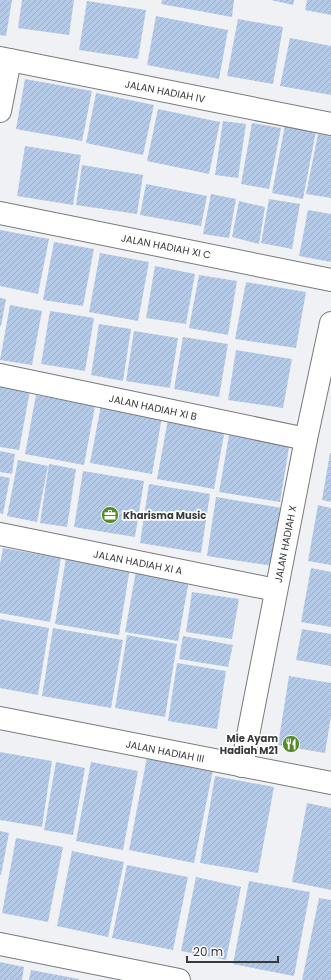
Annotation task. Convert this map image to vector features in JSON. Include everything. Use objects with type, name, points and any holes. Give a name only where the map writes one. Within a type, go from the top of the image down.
[{"type":"street","points":[[0,112],[5,59]]},
{"type":"street","name":"JALAN HADIAH IV","points":[[5,59],[331,124]]},
{"type":"street","name":"JALAN HADIAH XI C","points":[[0,213],[331,280]]},
{"type":"street","name":"JALAN HADIAH X","points":[[242,766],[306,438],[331,323]]},
{"type":"street","name":"JALAN HADIAH XI B","points":[[0,375],[306,438]]},
{"type":"street","name":"JALAN HADIAH XI A","points":[[0,534],[276,590]]},
{"type":"street","name":"JALAN HADIAH III","points":[[0,718],[331,783]]},
{"type":"street","points":[[0,944],[178,980]]},
{"type":"building","points":[[0,0],[12,0],[6,36],[0,35]]},
{"type":"building","points":[[22,0],[74,0],[69,35],[18,28]]},
{"type":"building","points":[[162,0],[234,0],[232,17],[161,4]]},
{"type":"building","points":[[271,0],[294,0],[293,5]]},
{"type":"building","points":[[307,0],[331,0],[331,15],[305,10]]},
{"type":"building","points":[[87,1],[146,10],[138,59],[79,50]]},
{"type":"building","points":[[156,16],[228,30],[219,79],[147,65]]},
{"type":"building","points":[[238,19],[283,27],[273,84],[227,76]]},
{"type":"building","points":[[290,38],[331,46],[331,95],[280,86]]},
{"type":"building","points":[[25,79],[92,91],[82,141],[16,129]]},
{"type":"building","points":[[96,93],[154,105],[143,155],[86,143]]},
{"type":"building","points":[[158,109],[220,122],[209,174],[147,161]]},
{"type":"building","points":[[223,121],[246,124],[238,178],[215,175]]},
{"type":"building","points":[[252,123],[281,128],[269,189],[241,184]]},
{"type":"building","points":[[285,125],[316,131],[303,199],[272,193]]},
{"type":"building","points":[[318,134],[331,136],[331,198],[306,194]]},
{"type":"building","points":[[25,146],[81,155],[73,205],[17,196]]},
{"type":"building","points":[[82,165],[143,175],[137,214],[76,205]]},
{"type":"building","points":[[146,184],[207,196],[201,226],[140,215]]},
{"type":"building","points":[[211,194],[236,199],[229,238],[203,234]]},
{"type":"building","points":[[269,199],[300,204],[292,249],[261,243]]},
{"type":"building","points":[[239,201],[265,207],[259,244],[232,237]]},
{"type":"building","points":[[308,210],[331,214],[331,262],[299,256]]},
{"type":"building","points":[[0,230],[49,239],[38,294],[0,286]]},
{"type":"building","points":[[54,242],[94,249],[83,306],[43,300]]},
{"type":"building","points":[[100,253],[149,262],[138,321],[89,312]]},
{"type":"building","points":[[155,266],[195,274],[186,324],[146,318]]},
{"type":"building","points":[[199,275],[237,281],[228,335],[189,328]]},
{"type":"building","points":[[246,282],[306,292],[296,348],[235,339]]},
{"type":"building","points":[[0,298],[6,299],[1,326],[0,326]]},
{"type":"building","points":[[10,305],[42,311],[32,365],[0,360]]},
{"type":"building","points":[[50,311],[94,318],[85,371],[41,364]]},
{"type":"building","points":[[99,324],[131,329],[123,381],[91,375]]},
{"type":"building","points":[[134,331],[178,338],[170,388],[126,381]]},
{"type":"building","points":[[183,337],[228,344],[219,397],[174,389]]},
{"type":"building","points":[[236,350],[292,359],[283,408],[228,400]]},
{"type":"building","points":[[0,379],[31,385],[19,450],[0,447]]},
{"type":"building","points":[[36,395],[95,406],[84,465],[25,454]]},
{"type":"building","points":[[101,405],[162,417],[152,474],[90,463]]},
{"type":"building","points":[[168,419],[225,429],[214,489],[157,479]]},
{"type":"building","points":[[230,430],[290,441],[280,502],[219,492]]},
{"type":"building","points":[[0,451],[15,454],[12,474],[0,472]]},
{"type":"building","points":[[331,453],[331,502],[322,500]]},
{"type":"building","points":[[18,460],[48,466],[37,522],[7,516]]},
{"type":"building","points":[[49,464],[76,469],[67,527],[40,523]]},
{"type":"building","points":[[83,471],[144,481],[135,537],[74,527]]},
{"type":"building","points":[[0,476],[10,478],[3,514],[0,513]]},
{"type":"building","points":[[149,484],[210,494],[201,553],[140,543]]},
{"type":"building","points":[[216,497],[282,508],[273,566],[207,556]]},
{"type":"building","points":[[318,505],[331,508],[331,565],[308,561]]},
{"type":"building","points":[[3,548],[61,558],[50,622],[0,613],[0,564]]},
{"type":"building","points":[[66,558],[130,568],[119,635],[55,624]]},
{"type":"building","points":[[137,565],[190,575],[178,641],[125,632]]},
{"type":"building","points":[[311,568],[331,572],[331,627],[301,622]]},
{"type":"building","points":[[192,592],[239,599],[232,639],[186,632]]},
{"type":"building","points":[[0,619],[49,628],[38,695],[0,688]]},
{"type":"building","points":[[53,628],[123,640],[111,708],[42,696]]},
{"type":"building","points":[[302,629],[331,634],[331,666],[296,660]]},
{"type":"building","points":[[127,635],[177,644],[165,717],[115,708]]},
{"type":"building","points":[[183,636],[233,645],[228,667],[179,659]]},
{"type":"building","points":[[177,663],[226,671],[217,729],[168,721]]},
{"type":"building","points":[[289,676],[331,683],[331,716],[325,753],[278,745]]},
{"type":"building","points":[[0,752],[52,761],[42,827],[0,820]]},
{"type":"building","points":[[147,757],[213,770],[194,863],[129,850]]},
{"type":"building","points":[[56,762],[85,768],[73,835],[44,830]]},
{"type":"building","points":[[91,762],[138,771],[123,850],[76,841]]},
{"type":"building","points":[[215,776],[274,787],[258,873],[200,863]]},
{"type":"building","points":[[307,803],[331,808],[331,890],[292,882]]},
{"type":"building","points":[[0,831],[9,833],[1,875],[0,875]]},
{"type":"building","points":[[16,838],[63,847],[48,922],[2,913]]},
{"type":"building","points":[[72,851],[124,862],[108,937],[57,926]]},
{"type":"building","points":[[127,865],[188,877],[173,950],[112,938]]},
{"type":"building","points":[[196,877],[241,887],[226,960],[181,951]]},
{"type":"building","points":[[249,881],[310,892],[294,976],[233,964]]},
{"type":"building","points":[[319,898],[331,900],[331,980],[302,980]]},
{"type":"building","points":[[0,962],[24,967],[22,980],[0,980]]},
{"type":"building","points":[[31,970],[79,979],[79,980],[29,980]]},
{"type":"place","name":"Kharisma Music","points":[[110,515]]},
{"type":"place","name":"Mie Ayam Hadiah M21","points":[[291,744]]}]
